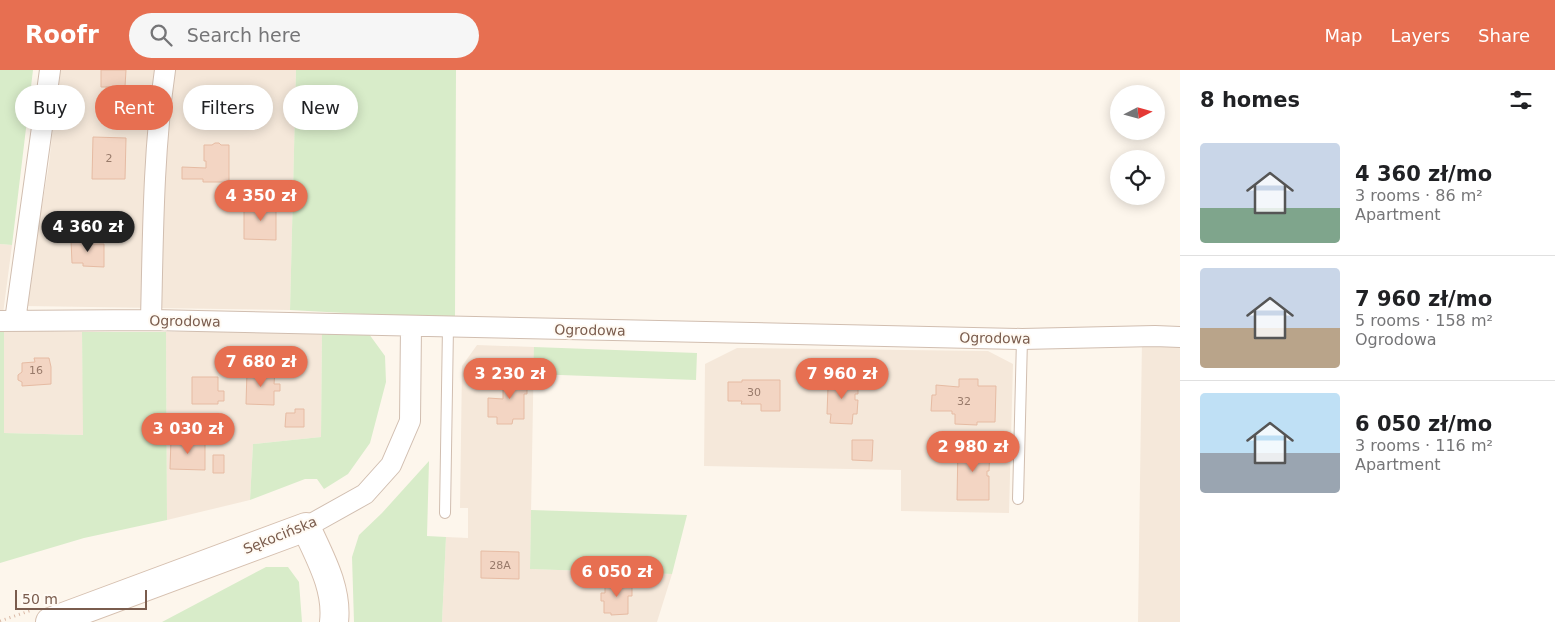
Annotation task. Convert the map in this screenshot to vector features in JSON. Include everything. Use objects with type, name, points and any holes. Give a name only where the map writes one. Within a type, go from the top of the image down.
[{"type":"street","points":[[8,321],[50,70]]},
{"type":"street","points":[[151,320],[155,155],[165,70]]},
{"type":"street","name":"Ogrodowa","points":[[8,321],[151,320],[1022,339],[1180,337]]},
{"type":"street","name":"Sękocińska","points":[[50,622],[306,527],[365,494],[391,465],[410,421],[411,326]]},
{"type":"street","points":[[306,527],[329,578],[333,596],[334,622]]},
{"type":"lane","points":[[445,513],[448,327]]},
{"type":"lane","points":[[1018,499],[1022,339]]},
{"type":"shaded area","points":[[59,70],[296,70],[296,85],[283,85],[283,130],[294,130],[290,310],[25,306],[49,164],[53,130],[85,130],[85,85],[57,85]]},
{"type":"shaded area","points":[[0,244],[12,245],[3,314],[0,314]]},
{"type":"shaded area","points":[[4,330],[82,332],[84,435],[4,433]]},
{"type":"shaded area","points":[[322,330],[321,437],[253,444],[250,500],[167,520],[166,332]]},
{"type":"shaded area","points":[[1142,339],[1180,340],[1180,622],[1138,622]]},
{"type":"shaded area","points":[[477,345],[534,347],[530,569],[672,574],[657,622],[442,622],[446,537],[468,538],[468,508],[460,508],[462,366]]},
{"type":"shaded area","points":[[737,348],[988,351],[1013,364],[1009,513],[901,511],[901,470],[704,466],[705,364]]},
{"type":"green space","points":[[0,70],[33,70],[31,85],[15,85],[15,130],[26,130],[12,245],[0,244]]},
{"type":"green space","points":[[296,70],[456,70],[455,319],[290,310],[294,130],[358,130],[358,85],[296,85]]},
{"type":"green space","points":[[0,330],[4,330],[4,433],[83,435],[82,332],[166,332],[167,520],[84,538],[0,563]]},
{"type":"green space","points":[[322,330],[369,334],[385,356],[386,382],[370,443],[348,474],[324,489],[317,479],[305,479],[250,500],[253,444],[321,437]]},
{"type":"green space","points":[[534,347],[697,353],[696,380],[533,374]]},
{"type":"green space","points":[[429,461],[427,536],[446,537],[442,622],[354,622],[352,557],[359,535],[382,513]]},
{"type":"green space","points":[[531,510],[687,515],[672,574],[530,569]]},
{"type":"green space","points":[[266,567],[288,567],[299,582],[302,622],[162,622]]},
{"type":"building","points":[[101,70],[126,70],[125,85],[101,85]]},
{"type":"building","points":[[93,137],[126,138],[125,179],[92,179]]},
{"type":"building","points":[[215,143],[229,145],[229,182],[203,182],[203,179],[182,179],[182,167],[206,168],[204,145]]},
{"type":"building","points":[[259,201],[276,202],[276,240],[244,239],[244,207],[259,207]]},
{"type":"building","points":[[71,240],[91,240],[91,244],[104,244],[104,267],[83,266],[83,263],[72,263]]},
{"type":"building","points":[[34,358],[49,358],[51,384],[22,386],[22,382],[18,380],[18,375],[22,372],[22,363],[35,362]]},
{"type":"building","points":[[247,371],[275,371],[274,384],[280,384],[280,391],[274,391],[274,405],[246,404]]},
{"type":"building","points":[[503,375],[527,375],[527,394],[524,394],[524,419],[513,419],[512,424],[497,424],[497,417],[488,417],[488,398],[503,399]]},
{"type":"building","points":[[192,377],[218,377],[218,391],[224,391],[224,401],[218,401],[218,404],[192,404]]},
{"type":"building","points":[[831,377],[853,377],[853,387],[858,387],[858,394],[855,394],[855,400],[858,400],[857,414],[853,414],[852,424],[830,423],[831,414],[827,414],[828,387],[831,387]]},
{"type":"building","points":[[959,379],[978,379],[978,386],[996,386],[995,422],[977,422],[977,425],[955,424],[955,414],[952,414],[952,411],[931,411],[932,395],[936,395],[936,385],[959,387]]},
{"type":"building","points":[[742,380],[780,380],[780,411],[761,411],[761,404],[741,404],[742,401],[728,401],[728,382],[742,382]]},
{"type":"building","points":[[295,409],[304,409],[304,427],[285,427],[286,413],[295,413]]},
{"type":"building","points":[[171,439],[205,441],[205,470],[170,469]]},
{"type":"building","points":[[852,440],[873,440],[872,461],[852,460]]},
{"type":"building","points":[[958,446],[990,446],[989,471],[987,471],[987,476],[989,476],[989,500],[957,500]]},
{"type":"building","points":[[213,455],[224,455],[224,473],[213,473]]},
{"type":"building","points":[[481,551],[519,552],[519,579],[481,578]]},
{"type":"building","points":[[605,583],[632,584],[632,596],[628,596],[628,614],[611,615],[611,613],[604,613],[604,601],[601,601],[601,593],[605,593]]}]
